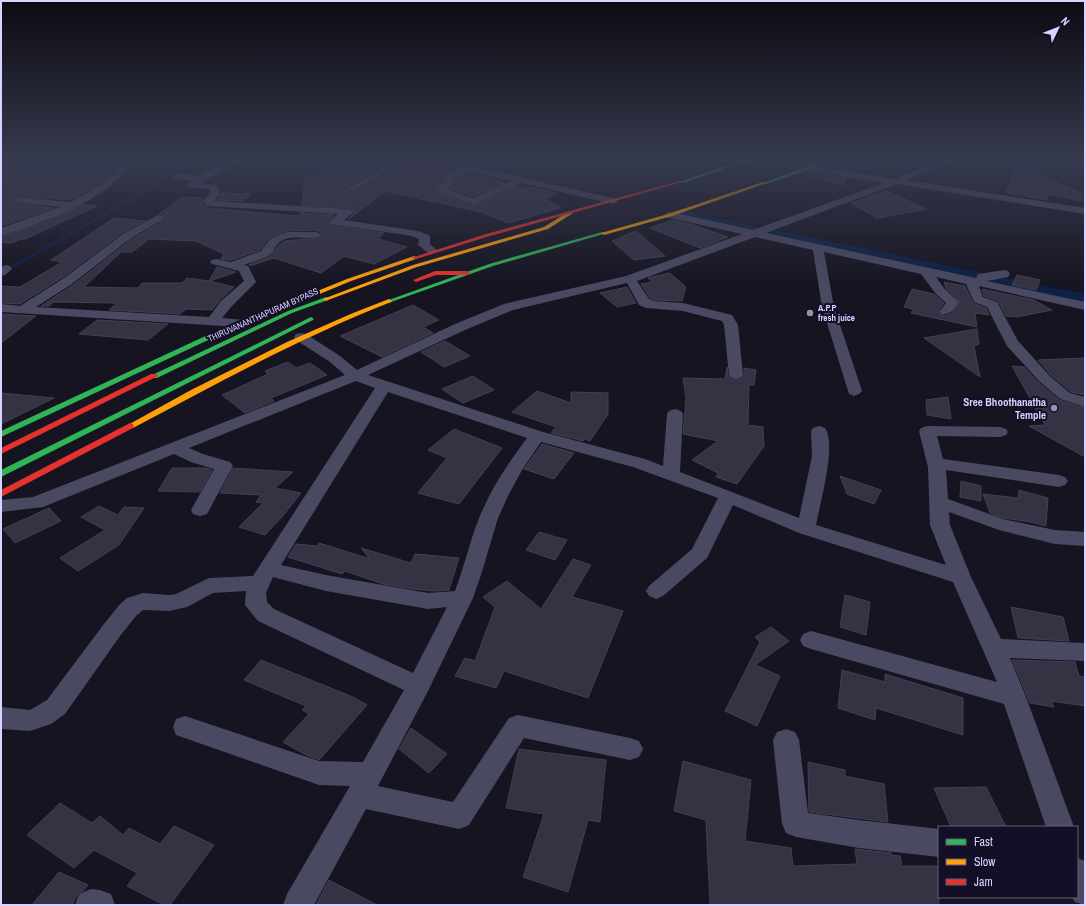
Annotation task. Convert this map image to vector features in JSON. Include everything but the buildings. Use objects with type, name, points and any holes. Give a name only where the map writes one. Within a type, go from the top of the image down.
[{"type":"main road","points":[[570,213],[609,201]]},
{"type":"main road","points":[[1,494],[302,337],[358,312],[467,273],[546,249],[670,215],[710,201]]},
{"type":"main road","name":"THIRUVANANTHAPURAM BYPASS","points":[[1,434],[238,323],[314,292],[432,251],[570,213]]},
{"type":"main road","name":"THIRUVANANTHAPURAM BYPASS","points":[[1,451],[164,371],[290,312],[416,266],[546,228],[570,213]]},
{"type":"main road","points":[[406,283],[435,273],[467,273]]},
{"type":"main road","points":[[1,474],[259,344],[321,315]]},
{"type":"street","points":[[38,201],[70,205]]},
{"type":"street","points":[[1,232],[55,213],[77,201]]},
{"type":"street","points":[[208,201],[211,204],[348,211],[350,213],[334,222],[414,233],[425,237],[424,245],[432,251]]},
{"type":"street","points":[[1,506],[36,503],[355,376],[509,307],[630,279],[840,201]]},
{"type":"street","points":[[1024,201],[1085,211]]},
{"type":"street","points":[[670,215],[925,271],[979,280],[1085,306]]},
{"type":"street","points":[[22,310],[68,281],[127,236],[158,218]]},
{"type":"street","points":[[232,266],[265,253],[269,245],[285,234],[316,235]]},
{"type":"street","points":[[818,248],[828,307],[854,391]]},
{"type":"street","points":[[213,321],[226,304],[250,282],[244,269],[216,262]]},
{"type":"street","points":[[925,271],[940,291],[952,302],[946,311]]},
{"type":"street","points":[[979,280],[1004,274]]},
{"type":"street","points":[[630,279],[644,302],[651,305],[683,307],[727,318],[731,325],[736,375]]},
{"type":"street","points":[[979,280],[978,299],[992,305],[1012,343],[1045,379],[1065,396],[1085,402]]},
{"type":"street","points":[[1,308],[238,323]]},
{"type":"street","points":[[302,337],[335,359],[355,376],[537,436],[639,463],[728,496],[806,528],[961,577]]},
{"type":"street","points":[[384,386],[264,576],[256,593],[256,605],[266,615],[419,686]]},
{"type":"street","points":[[671,475],[675,414]]},
{"type":"street","points":[[806,528],[821,456],[818,430]]},
{"type":"street","points":[[1000,432],[927,431],[936,463],[940,525],[961,577],[994,648],[1014,697],[1043,786],[1060,826]]},
{"type":"street","points":[[298,905],[419,686],[462,598],[475,566],[484,531],[502,489],[524,453],[537,436]]},
{"type":"street","points":[[174,448],[196,458],[224,466],[200,510]]},
{"type":"street","points":[[936,463],[1059,481]]},
{"type":"street","points":[[656,591],[700,553],[728,496]]},
{"type":"street","points":[[939,502],[999,524],[1055,537],[1085,539]]},
{"type":"street","points":[[1,718],[25,722],[35,720],[46,715],[56,707],[128,610],[135,604],[143,601],[160,604],[180,601],[208,586],[230,584],[264,576],[326,583],[428,601],[462,598]]},
{"type":"street","points":[[811,640],[1014,697]]},
{"type":"street","points":[[994,648],[1085,652]]},
{"type":"street","points":[[185,727],[319,773],[365,785],[459,816],[518,726],[630,749]]},
{"type":"street","points":[[786,740],[796,824],[938,844]]},
{"type":"street","points":[[1078,874],[1085,892]]},
{"type":"street","points":[[90,905],[100,905]]},
{"type":"waterway","points":[[1,274],[128,201]]},
{"type":"waterway","points":[[685,215],[749,229]]},
{"type":"waterway","points":[[765,232],[1085,299]]},
{"type":"traffic: fast","points":[[389,301],[491,265],[604,233]]},
{"type":"traffic: fast","points":[[154,376],[290,312],[326,299]]},
{"type":"traffic: fast","points":[[1,474],[311,319]]},
{"type":"traffic: fast","points":[[1,434],[230,328]]},
{"type":"traffic: slow","points":[[604,233],[670,215],[711,201]]},
{"type":"traffic: slow","points":[[326,299],[415,266],[546,228],[570,213]]},
{"type":"traffic: slow","points":[[230,328],[349,280],[414,258]]},
{"type":"traffic: slow","points":[[130,426],[290,343],[389,301]]},
{"type":"traffic: jam","points":[[414,258],[488,235],[611,201]]},
{"type":"traffic: jam","points":[[416,280],[435,273],[467,273]]},
{"type":"traffic: jam","points":[[1,451],[154,376]]},
{"type":"traffic: jam","points":[[1,494],[130,426]]},
{"type":"place","name":"A.P.P fresh juice","points":[[810,313]]},
{"type":"place","name":"Sree Bhoothanatha Temple","points":[[1054,408]]}]
